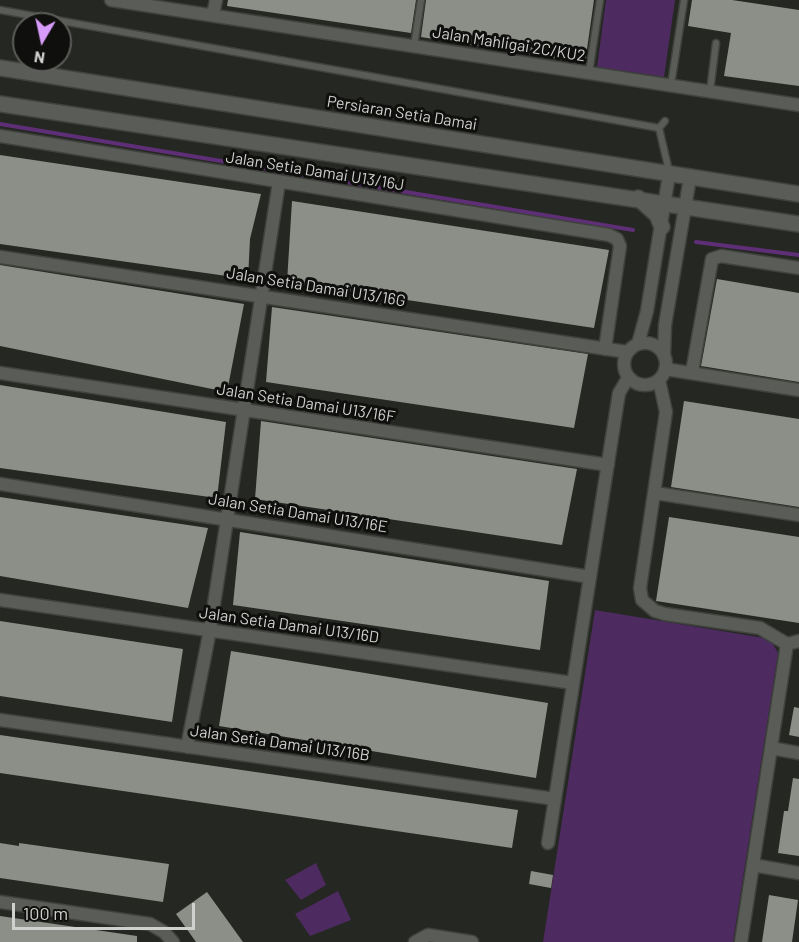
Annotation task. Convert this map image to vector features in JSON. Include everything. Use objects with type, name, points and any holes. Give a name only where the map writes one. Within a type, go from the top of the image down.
[{"type":"street","name":"Jalan Mahligai 2C/KU2","points":[[111,0],[799,105]]},
{"type":"street","points":[[213,15],[216,0]]},
{"type":"street","name":"Persiaran Setia Damai","points":[[0,68],[799,194]]},
{"type":"street","points":[[0,104],[666,202],[799,224]]},
{"type":"street","name":"Jalan Setia Damai U13/16J","points":[[0,135],[609,235],[617,239],[620,246],[605,350]]},
{"type":"street","points":[[669,175],[645,321],[638,344],[627,352],[623,365],[628,378],[640,385],[653,384],[659,380],[665,369],[665,325],[690,178]]},
{"type":"street","points":[[188,747],[210,630],[279,182]]},
{"type":"street","points":[[638,198],[657,215],[662,227]]},
{"type":"street","points":[[692,372],[710,262],[714,257],[721,256],[799,267]]},
{"type":"street","name":"Jalan Setia Damai U13/16G","points":[[0,257],[627,352]]},
{"type":"street","points":[[638,344],[656,346],[664,356]]},
{"type":"street","points":[[665,369],[799,390]]},
{"type":"street","name":"Jalan Setia Damai U13/16F","points":[[0,373],[608,465]]},
{"type":"street","points":[[548,843],[619,393],[628,378]]},
{"type":"street","points":[[659,380],[666,412],[640,588],[642,600],[655,611],[760,628],[793,642],[771,748],[741,942]]},
{"type":"street","name":"Jalan Setia Damai U13/16E","points":[[0,484],[590,577]]},
{"type":"street","points":[[655,493],[799,515]]},
{"type":"street","name":"Jalan Setia Damai U13/16D","points":[[0,600],[573,683]]},
{"type":"street","name":"Jalan Setia Damai U13/16B","points":[[0,720],[555,799]]},
{"type":"street","points":[[771,748],[799,753]]},
{"type":"street","points":[[753,866],[799,873]]},
{"type":"street","points":[[0,902],[150,924],[164,932],[173,942]]},
{"type":"street","points":[[415,941],[428,935],[472,942]]},
{"type":"lane","points":[[414,46],[421,0]]},
{"type":"lane","points":[[589,73],[600,0]]},
{"type":"lane","points":[[671,85],[684,0]]},
{"type":"lane","points":[[0,10],[659,128]]},
{"type":"lane","points":[[710,92],[716,43]]},
{"type":"lane","points":[[659,128],[665,121]]},
{"type":"lane","points":[[659,128],[669,175]]},
{"type":"shaded area","points":[[606,0],[675,0],[664,77],[597,67]]},
{"type":"shaded area","points":[[595,610],[764,638],[773,644],[778,653],[733,942],[543,942]]},
{"type":"shaded area","points":[[316,863],[326,885],[301,900],[285,880]]},
{"type":"shaded area","points":[[338,891],[351,920],[310,936],[295,914]]},
{"type":"building","points":[[228,0],[416,0],[411,33],[227,6]]},
{"type":"building","points":[[426,0],[594,0],[585,63],[421,37]]},
{"type":"building","points":[[692,0],[732,0],[799,10],[799,86],[724,76],[731,33],[688,26]]},
{"type":"building","points":[[0,155],[261,194],[250,239],[248,279],[0,244]]},
{"type":"building","points":[[292,201],[609,250],[594,328],[287,282]]},
{"type":"building","points":[[0,265],[244,304],[227,392],[0,346]]},
{"type":"building","points":[[717,279],[799,293],[799,382],[701,366]]},
{"type":"building","points":[[272,307],[588,354],[574,428],[266,382]]},
{"type":"building","points":[[0,385],[226,422],[217,498],[0,468]]},
{"type":"building","points":[[684,401],[799,419],[799,507],[671,487]]},
{"type":"building","points":[[261,421],[577,469],[562,545],[255,499]]},
{"type":"building","points":[[0,497],[208,528],[188,608],[0,576]]},
{"type":"building","points":[[669,517],[799,537],[799,623],[656,601]]},
{"type":"building","points":[[240,532],[549,581],[540,650],[233,605]]},
{"type":"building","points":[[0,621],[183,649],[172,722],[0,696]]},
{"type":"building","points":[[231,651],[548,703],[536,778],[219,726]]},
{"type":"building","points":[[794,707],[799,708],[799,737],[789,735]]},
{"type":"building","points":[[0,735],[518,810],[512,848],[0,773]]},
{"type":"building","points":[[793,778],[799,779],[799,856],[778,853],[784,811],[788,811]]},
{"type":"building","points":[[0,843],[19,846],[19,843],[169,864],[163,902],[0,878]]},
{"type":"building","points":[[531,871],[553,875],[551,888],[529,884]]},
{"type":"building","points":[[207,892],[243,942],[196,942],[176,914]]},
{"type":"building","points":[[769,895],[798,900],[792,942],[762,942]]},
{"type":"building","points":[[0,916],[137,936],[137,942],[0,942]]},
{"type":"waterway","points":[[0,124],[633,230]]},
{"type":"waterway","points":[[696,242],[799,255]]}]
